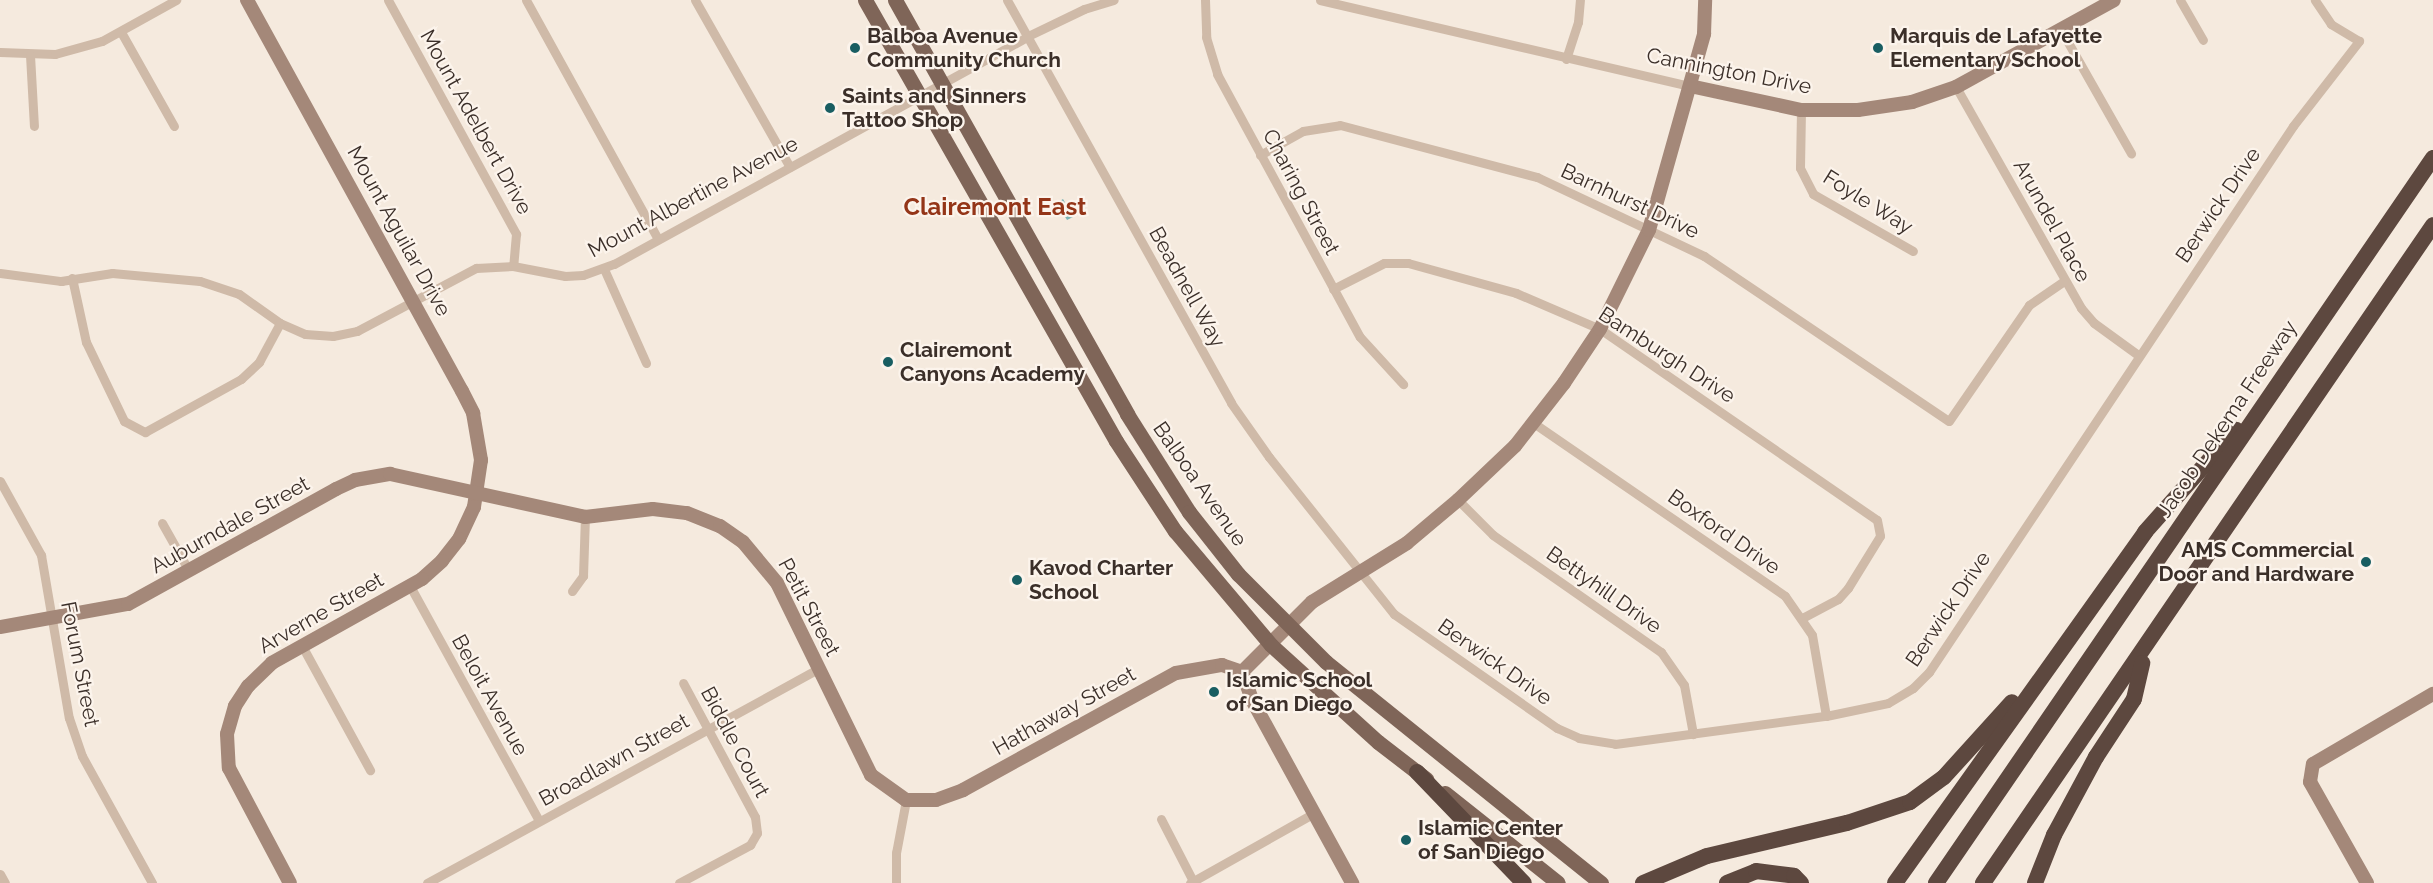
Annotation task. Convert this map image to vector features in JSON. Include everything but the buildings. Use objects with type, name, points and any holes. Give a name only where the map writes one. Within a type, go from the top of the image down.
[{"type":"highway","name":"Jacob Dekema Freeway","points":[[1936,883],[2433,158]]},
{"type":"highway","points":[[1984,882],[2144,653],[2433,225]]},
{"type":"highway","points":[[1895,883],[2145,532],[2281,380]]},
{"type":"highway","points":[[1643,883],[1707,856],[1847,823],[1920,797],[1944,777],[2072,634]]},
{"type":"highway","points":[[2035,883],[2080,786],[2134,699],[2144,653]]},
{"type":"highway","points":[[1417,772],[1524,883]]},
{"type":"highway","points":[[1727,883],[1756,871],[1794,876],[1801,883]]},
{"type":"main road","points":[[865,0],[1145,490],[1223,592],[1271,645],[1343,712],[1558,883]]},
{"type":"main road","name":"Balboa Avenue","points":[[896,0],[941,84],[1161,471],[1238,574],[1289,628],[1601,883]]},
{"type":"street","points":[[0,52],[30,55],[55,54],[121,32],[176,0]]},
{"type":"street","name":"Mount Aguilar Drive","points":[[247,0],[414,301],[473,413],[482,460],[478,492]]},
{"type":"street","name":"Mount Adelbert Drive","points":[[388,0],[516,234],[513,266]]},
{"type":"street","points":[[526,0],[658,239]]},
{"type":"street","points":[[695,0],[790,167]]},
{"type":"street","name":"Beadnell Way","points":[[1007,0],[1231,403],[1284,476],[1364,572]]},
{"type":"street","points":[[918,96],[1028,36],[1084,9],[1114,0]]},
{"type":"street","name":"Charing Street","points":[[1205,0],[1206,37],[1217,74],[1360,337],[1403,384]]},
{"type":"street","name":"Cannington Drive","points":[[1320,0],[1566,59],[1801,110],[1858,110],[1912,102],[1956,87],[2114,0]]},
{"type":"street","points":[[1566,59],[1578,22],[1580,0]]},
{"type":"street","points":[[1352,883],[1252,700],[1242,672],[1289,628],[1312,602],[1364,572],[1458,500],[1535,424],[1600,329],[1649,230],[1704,34],[1705,0]]},
{"type":"street","points":[[2180,0],[2203,40]]},
{"type":"street","name":"Berwick Drive","points":[[1364,572],[1394,614],[1557,728],[1579,738],[1615,744],[1826,716],[1888,703],[1913,688],[1929,672],[2138,355],[2293,126],[2359,41],[2331,24],[2315,0]]},
{"type":"street","points":[[2061,30],[2131,153]]},
{"type":"street","points":[[121,32],[174,126]]},
{"type":"street","points":[[30,55],[34,126]]},
{"type":"street","name":"Arundel Place","points":[[1956,87],[2064,281],[2094,323],[2138,355]]},
{"type":"street","name":"Mount Albertine Avenue","points":[[0,273],[28,279],[72,278],[112,273],[200,281],[238,294],[280,323],[305,334],[333,336],[357,331],[476,268],[513,266],[565,276],[604,269],[918,96]]},
{"type":"street","name":"Foyle Way","points":[[1801,110],[1800,168],[1813,194],[1913,251]]},
{"type":"street","name":"Barnhurst Drive","points":[[1260,155],[1303,131],[1340,125],[1537,177],[1704,256],[1949,421],[2030,305],[2064,281]]},
{"type":"street","name":"Bamburgh Drive","points":[[1333,289],[1384,263],[1408,263],[1516,293],[1600,329],[1876,520],[1880,536],[1843,593],[1803,618]]},
{"type":"street","points":[[604,269],[646,363]]},
{"type":"street","points":[[72,278],[86,342],[124,421],[131,428],[145,432],[241,380],[259,362],[280,323]]},
{"type":"street","name":"Boxford Drive","points":[[1535,424],[1785,596],[1803,618],[1818,653],[1826,716]]},
{"type":"street","name":"Auburndale Street","points":[[0,627],[128,604],[355,480],[390,474],[478,492]]},
{"type":"street","name":"Forum Street","points":[[0,481],[41,555],[69,718],[82,756],[152,883]]},
{"type":"street","name":"Petit Street","points":[[478,492],[585,517],[633,509],[669,510],[706,520],[731,533],[756,555],[777,583],[871,775],[906,800]]},
{"type":"street","name":"Arverne Street","points":[[290,883],[236,788],[229,768],[227,734],[235,706],[248,686],[272,663],[301,644],[410,586],[441,561],[459,539],[478,492]]},
{"type":"street","name":"Bettyhill Drive","points":[[1458,500],[1493,535],[1661,652],[1684,685],[1693,734]]},
{"type":"street","points":[[572,591],[582,576],[585,517]]},
{"type":"street","points":[[162,523],[189,572]]},
{"type":"street","name":"Beloit Avenue","points":[[410,586],[539,821]]},
{"type":"street","points":[[301,644],[370,770]]},
{"type":"street","name":"Hathaway Street","points":[[906,800],[936,800],[963,790],[1176,673],[1222,665],[1242,672]]},
{"type":"street","name":"Broadlawn Street","points":[[427,883],[818,669]]},
{"type":"street","name":"Biddle Court","points":[[679,883],[750,845],[758,833],[755,817],[683,683]]},
{"type":"street","points":[[2367,883],[2310,782],[2313,764],[2433,694]]},
{"type":"street","points":[[896,883],[896,853],[906,800]]},
{"type":"street","points":[[1161,819],[1192,882],[1314,813]]},
{"type":"street","points":[[0,874],[5,883]]},
{"type":"water","points":[[1063,199],[1073,217],[1067,220],[1057,203]]},
{"type":"place","name":"Balboa Avenue Community Church","points":[[855,48]]},
{"type":"place","name":"Marquis de Lafayette Elementary School","points":[[1878,48]]},
{"type":"place","name":"Saints and Sinners Tattoo Shop","points":[[830,108]]},
{"type":"place","name":"Clairemont Canyons Academy","points":[[888,362]]},
{"type":"place","name":"AMS Commercial Door and Hardware","points":[[2366,562]]},
{"type":"place","name":"Kavod Charter School","points":[[1017,580]]},
{"type":"place","name":"Islamic School of San Diego","points":[[1214,692]]},
{"type":"place","name":"Islamic Center of San Diego","points":[[1406,840]]},
{"type":"district","name":"Clairemont East","points":[[995,207]]}]
